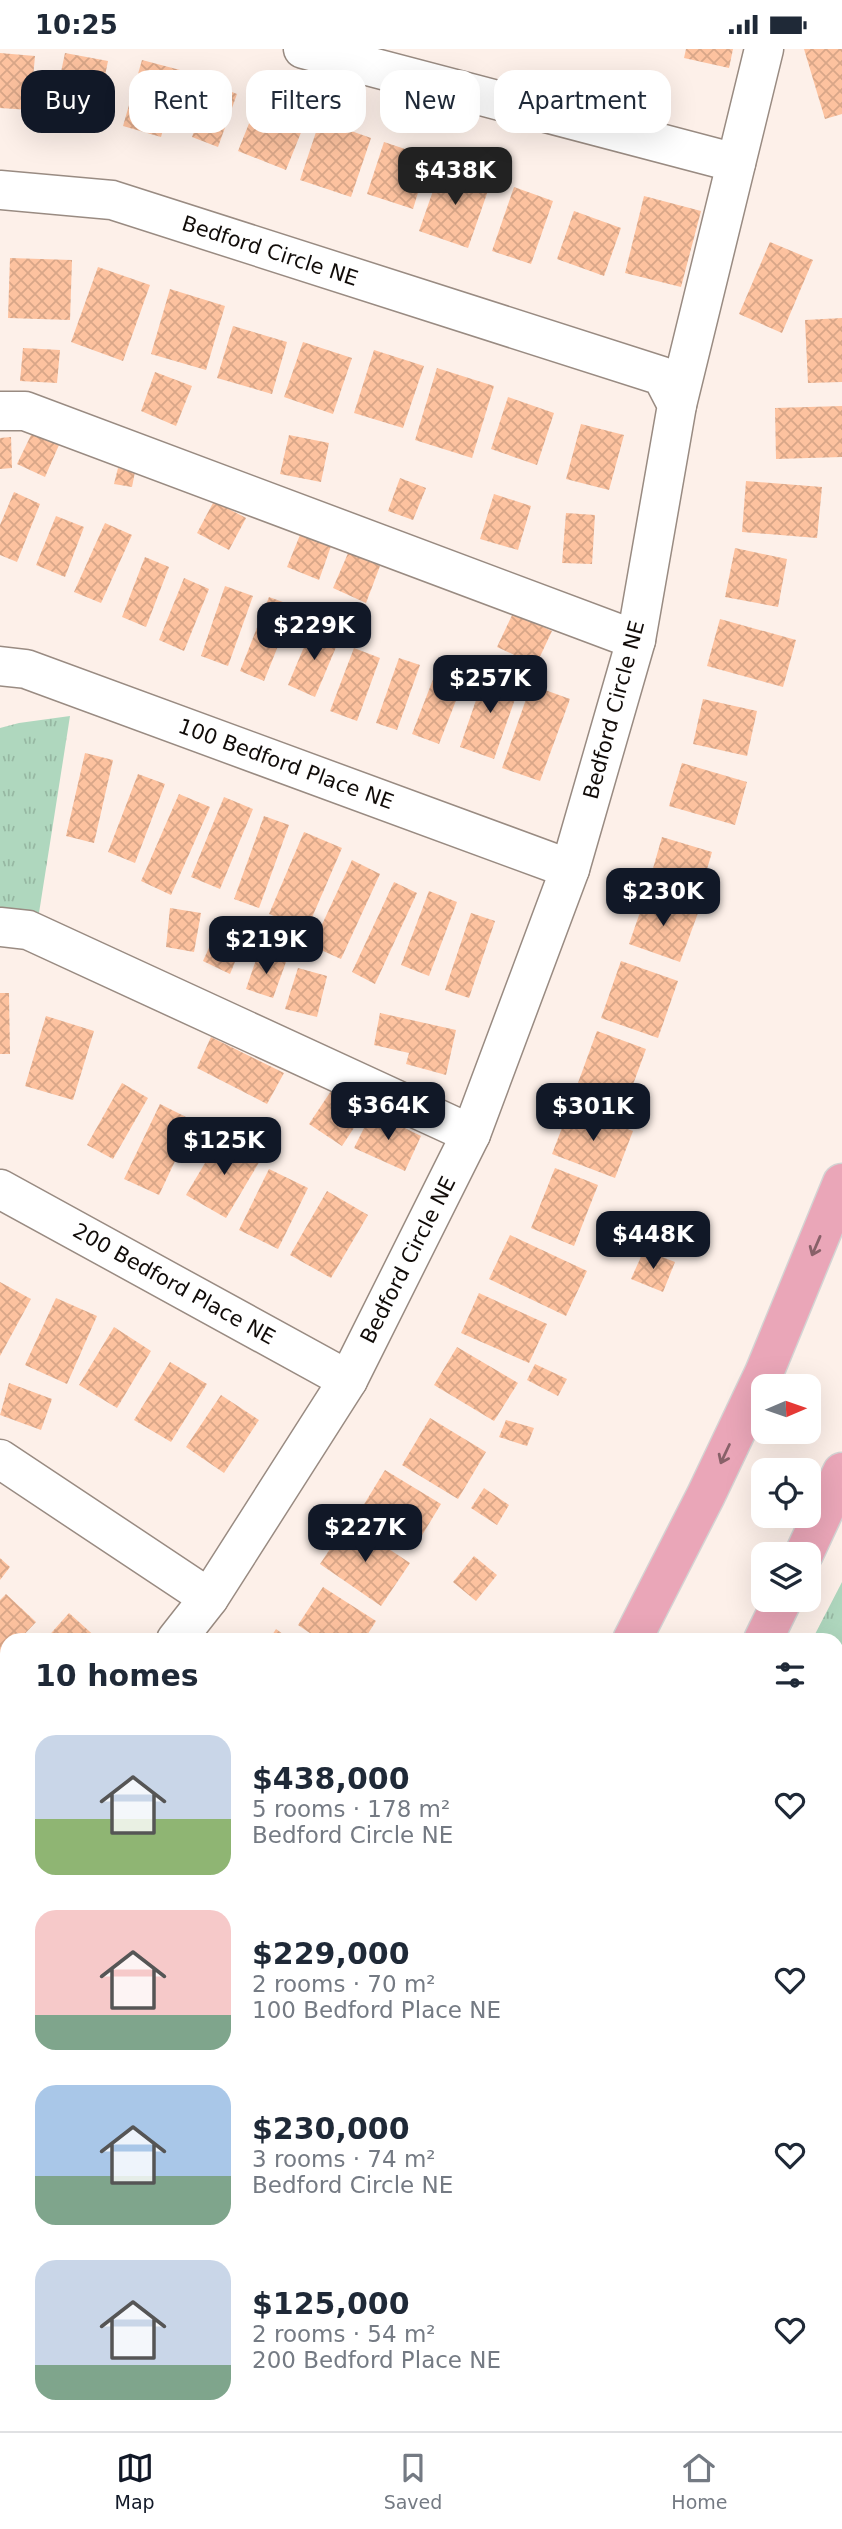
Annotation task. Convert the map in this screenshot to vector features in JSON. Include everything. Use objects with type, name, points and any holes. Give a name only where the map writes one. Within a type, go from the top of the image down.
[{"type":"main road","points":[[636,1633],[764,1373],[842,1183]]},
{"type":"main road","points":[[810,1542],[842,1472]]},
{"type":"main road","points":[[766,1633],[777,1612]]},
{"type":"street","points":[[303,49],[736,163]]},
{"type":"street","points":[[677,405],[764,49]]},
{"type":"street","name":"Bedford Circle NE","points":[[0,190],[112,200],[662,376],[677,405],[636,640],[570,869],[471,1134],[348,1380],[209,1598],[182,1633]]},
{"type":"street","points":[[0,411],[25,411],[636,640]]},
{"type":"street","name":"100 Bedford Place NE","points":[[0,667],[26,669],[570,869]]},
{"type":"street","points":[[0,927],[28,930],[471,1134]]},
{"type":"street","name":"200 Bedford Place NE","points":[[0,1189],[348,1380]]},
{"type":"street","points":[[0,1459],[209,1598]]},
{"type":"green space","points":[[70,716],[39,913],[0,908],[0,728]]},
{"type":"green space","points":[[842,1582],[842,1633],[816,1633]]},
{"type":"building","points":[[686,49],[733,49],[729,68],[684,58]]},
{"type":"building","points":[[804,49],[842,49],[842,114],[825,119]]},
{"type":"building","points":[[0,53],[35,56],[34,70],[21,70],[21,109],[0,108]]},
{"type":"building","points":[[65,53],[108,61],[106,70],[61,70]]},
{"type":"building","points":[[142,60],[180,70],[139,70]]},
{"type":"building","points":[[232,92],[237,94],[232,108]]},
{"type":"building","points":[[129,105],[129,128],[123,126]]},
{"type":"building","points":[[246,131],[301,133],[286,170],[238,151]]},
{"type":"building","points":[[194,133],[223,133],[218,147],[192,137]]},
{"type":"building","points":[[316,133],[357,133],[371,138],[351,197],[300,180]]},
{"type":"building","points":[[384,142],[429,157],[413,209],[367,194]]},
{"type":"building","points":[[442,165],[491,182],[468,248],[419,231]]},
{"type":"building","points":[[514,187],[553,201],[531,264],[492,251]]},
{"type":"building","points":[[644,196],[701,211],[681,287],[625,273]]},
{"type":"building","points":[[574,211],[621,228],[604,276],[557,259]]},
{"type":"building","points":[[770,242],[813,260],[782,333],[739,314]]},
{"type":"building","points":[[10,258],[72,260],[70,320],[8,318]]},
{"type":"building","points":[[98,267],[150,285],[123,361],[71,342]]},
{"type":"building","points":[[170,289],[225,306],[206,370],[151,354]]},
{"type":"building","points":[[842,318],[842,382],[808,383],[805,320]]},
{"type":"building","points":[[233,326],[287,342],[272,394],[217,378]]},
{"type":"building","points":[[303,342],[352,358],[333,414],[284,397]]},
{"type":"building","points":[[23,348],[60,350],[57,383],[20,381]]},
{"type":"building","points":[[374,350],[424,366],[403,428],[354,413]]},
{"type":"building","points":[[437,368],[494,386],[472,458],[415,440]]},
{"type":"building","points":[[155,372],[192,386],[176,426],[141,411]]},
{"type":"building","points":[[508,397],[554,413],[537,465],[491,449]]},
{"type":"building","points":[[842,406],[842,457],[776,459],[775,408]]},
{"type":"building","points":[[581,424],[624,435],[609,490],[566,479]]},
{"type":"building","points":[[32,433],[59,445],[45,477],[17,464]]},
{"type":"building","points":[[289,435],[329,443],[321,482],[280,474]]},
{"type":"building","points":[[11,437],[12,468],[0,469],[0,438]]},
{"type":"building","points":[[118,468],[135,472],[132,487],[114,484]]},
{"type":"building","points":[[400,478],[426,488],[413,520],[388,511]]},
{"type":"building","points":[[746,481],[822,487],[817,538],[742,532]]},
{"type":"building","points":[[14,492],[40,504],[17,562],[0,555],[0,525]]},
{"type":"building","points":[[494,494],[531,506],[518,550],[480,539]]},
{"type":"building","points":[[214,501],[246,518],[229,550],[197,533]]},
{"type":"building","points":[[566,513],[595,515],[592,564],[562,563]]},
{"type":"building","points":[[56,516],[84,527],[65,577],[36,565]]},
{"type":"building","points":[[105,523],[132,535],[101,603],[74,592]]},
{"type":"building","points":[[300,535],[331,546],[319,580],[287,567]]},
{"type":"building","points":[[735,548],[787,559],[778,607],[725,597]]},
{"type":"building","points":[[349,551],[380,566],[366,603],[333,588]]},
{"type":"building","points":[[145,557],[169,567],[146,627],[122,617]]},
{"type":"building","points":[[184,578],[209,589],[184,651],[159,640]]},
{"type":"building","points":[[225,586],[253,596],[228,666],[201,656]]},
{"type":"building","points":[[269,597],[294,606],[264,681],[240,671]]},
{"type":"building","points":[[513,613],[552,631],[536,665],[497,647]]},
{"type":"building","points":[[720,619],[796,640],[783,687],[707,666]]},
{"type":"building","points":[[312,628],[339,640],[315,697],[288,685]]},
{"type":"building","points":[[354,648],[380,658],[357,721],[330,711]]},
{"type":"building","points":[[399,658],[420,665],[397,730],[376,723]]},
{"type":"building","points":[[437,669],[464,680],[439,744],[412,734]]},
{"type":"building","points":[[486,671],[521,682],[494,759],[460,747]]},
{"type":"building","points":[[531,685],[570,699],[540,781],[502,768]]},
{"type":"building","points":[[703,699],[757,711],[747,756],[693,744]]},
{"type":"building","points":[[85,753],[113,760],[94,843],[66,836]]},
{"type":"building","points":[[682,763],[747,782],[735,825],[669,806]]},
{"type":"building","points":[[138,774],[165,784],[135,863],[108,852]]},
{"type":"building","points":[[179,794],[210,807],[171,895],[141,881]]},
{"type":"building","points":[[224,797],[253,809],[220,889],[191,877]]},
{"type":"building","points":[[264,816],[289,825],[259,908],[234,899]]},
{"type":"building","points":[[304,832],[342,848],[307,929],[269,914]]},
{"type":"building","points":[[662,837],[712,852],[698,900],[648,886]]},
{"type":"building","points":[[352,860],[380,874],[341,959],[312,946]]},
{"type":"building","points":[[394,882],[417,893],[375,984],[352,972]]},
{"type":"building","points":[[429,891],[457,902],[429,976],[401,965]]},
{"type":"building","points":[[646,895],[698,913],[680,962],[629,944]]},
{"type":"building","points":[[170,908],[201,913],[194,952],[166,947]]},
{"type":"building","points":[[471,913],[495,921],[469,998],[445,990]]},
{"type":"building","points":[[217,930],[244,940],[230,974],[203,961]]},
{"type":"building","points":[[258,954],[286,962],[273,998],[246,989]]},
{"type":"building","points":[[621,961],[678,981],[658,1038],[601,1018]]},
{"type":"building","points":[[298,968],[327,976],[317,1017],[285,1009]]},
{"type":"building","points":[[0,993],[9,993],[10,1054],[0,1054]]},
{"type":"building","points":[[380,1013],[456,1030],[446,1075],[406,1064],[409,1053],[374,1045]]},
{"type":"building","points":[[46,1016],[94,1031],[73,1100],[25,1086]]},
{"type":"building","points":[[597,1031],[646,1049],[624,1109],[575,1091]]},
{"type":"building","points":[[211,1037],[284,1073],[267,1104],[197,1068]]},
{"type":"building","points":[[122,1083],[148,1098],[113,1159],[87,1145]]},
{"type":"building","points":[[331,1091],[365,1111],[342,1146],[309,1124]]},
{"type":"building","points":[[160,1104],[194,1121],[159,1195],[124,1179]]},
{"type":"building","points":[[570,1107],[633,1131],[615,1178],[552,1154]]},
{"type":"building","points":[[372,1112],[421,1136],[405,1171],[354,1148]]},
{"type":"building","points":[[221,1136],[261,1159],[226,1218],[186,1195]]},
{"type":"building","points":[[555,1168],[598,1185],[574,1246],[531,1228]]},
{"type":"building","points":[[269,1169],[308,1188],[278,1249],[239,1230]]},
{"type":"building","points":[[327,1191],[368,1215],[331,1278],[290,1255]]},
{"type":"building","points":[[510,1235],[587,1271],[566,1316],[489,1279]]},
{"type":"building","points":[[644,1250],[675,1262],[663,1292],[631,1279]]},
{"type":"building","points":[[0,1282],[31,1299],[0,1356]]},
{"type":"building","points":[[479,1293],[547,1324],[529,1363],[461,1333]]},
{"type":"building","points":[[56,1298],[97,1316],[67,1384],[25,1365]]},
{"type":"building","points":[[114,1327],[151,1351],[117,1408],[79,1385]]},
{"type":"building","points":[[457,1347],[518,1383],[494,1421],[434,1385]]},
{"type":"building","points":[[170,1362],[207,1384],[171,1442],[134,1420]]},
{"type":"building","points":[[535,1364],[567,1379],[558,1396],[527,1380]]},
{"type":"building","points":[[9,1383],[52,1399],[41,1430],[0,1415]]},
{"type":"building","points":[[221,1395],[259,1420],[224,1473],[186,1447]]},
{"type":"building","points":[[430,1418],[486,1452],[458,1499],[402,1465]]},
{"type":"building","points":[[506,1420],[534,1428],[527,1446],[499,1437]]},
{"type":"building","points":[[385,1470],[441,1504],[416,1545],[360,1511]]},
{"type":"building","points":[[484,1488],[509,1505],[497,1525],[471,1508]]},
{"type":"building","points":[[348,1522],[410,1563],[381,1606],[320,1564]]},
{"type":"building","points":[[474,1556],[497,1575],[476,1601],[453,1582]]},
{"type":"building","points":[[0,1558],[10,1567],[0,1580]]},
{"type":"building","points":[[323,1587],[376,1621],[368,1633],[310,1633],[298,1625]]},
{"type":"building","points":[[6,1594],[36,1622],[26,1633],[0,1633],[0,1600]]},
{"type":"building","points":[[69,1613],[91,1633],[51,1633]]}]
